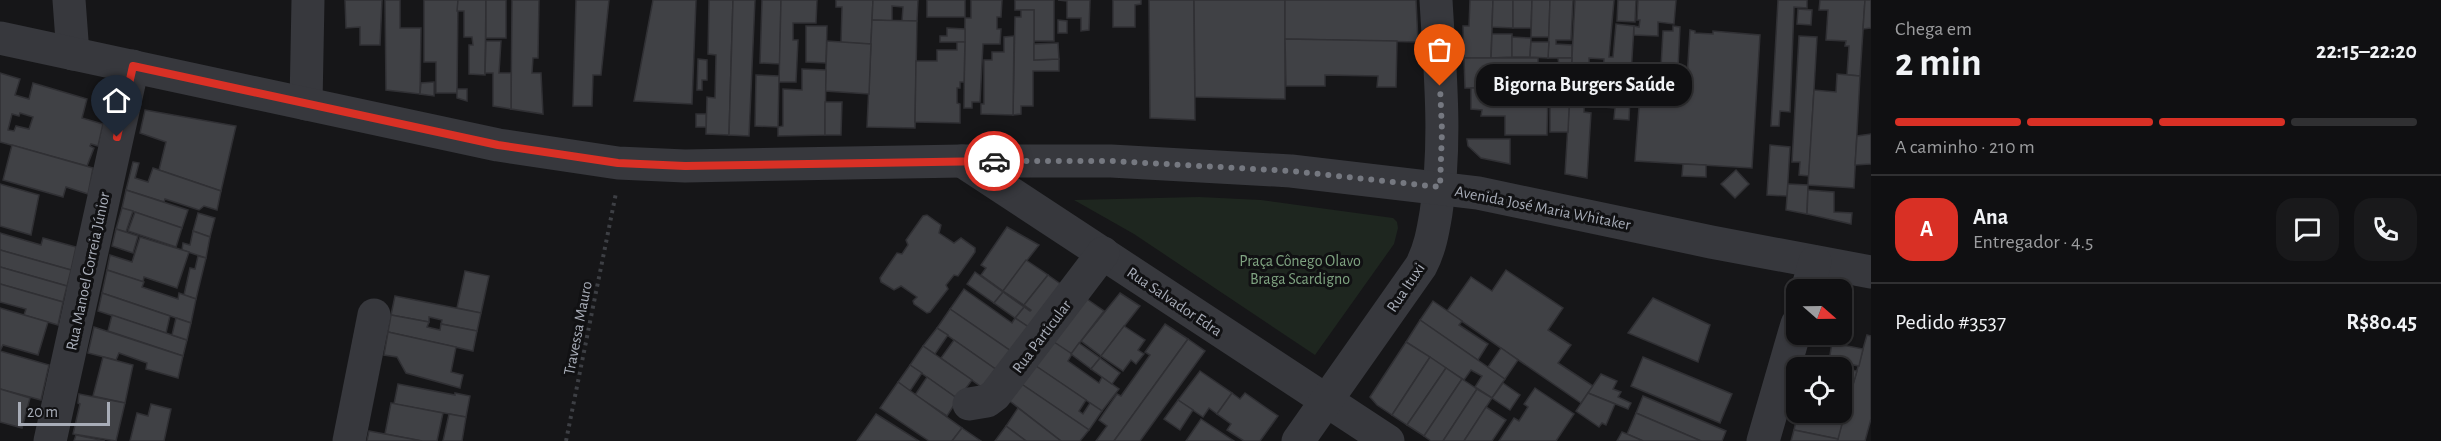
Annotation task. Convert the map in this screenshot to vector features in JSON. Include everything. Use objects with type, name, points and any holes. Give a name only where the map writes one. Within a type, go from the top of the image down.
[{"type":"street","points":[[69,0],[73,54]]},
{"type":"street","points":[[306,104],[308,0]]},
{"type":"street","name":"Rua Ituxi","points":[[1298,441],[1425,258],[1432,236],[1440,187],[1442,131],[1436,0]]},
{"type":"street","name":"Avenida José Maria Whitaker","points":[[0,38],[498,145],[618,163],[685,166],[1111,161],[1291,171],[1440,187],[1540,205],[1711,242],[1811,276],[1871,272]]},
{"type":"street","name":"Rua Manoel Correia Júnior","points":[[50,441],[133,66]]},
{"type":"street","name":"Rua Salvador Edra","points":[[962,161],[1388,441]]},
{"type":"street","name":"Rua Particular","points":[[969,404],[987,401],[995,395],[1102,253]]},
{"type":"street","points":[[349,441],[374,315]]},
{"type":"street","points":[[1763,441],[1791,345]]},
{"type":"path","name":"Travessa Mauro","points":[[566,441],[611,221]]},
{"type":"green space","name":"Praça Cônego Olavo Braga Scardigno","points":[[1199,197],[1261,200],[1393,218],[1398,228],[1394,244],[1315,355],[1134,234],[1074,200]]},
{"type":"building","points":[[345,0],[382,0],[380,45],[360,45],[360,27],[346,28]]},
{"type":"building","points":[[385,0],[400,0],[400,28],[421,28],[420,94],[386,90]]},
{"type":"building","points":[[424,0],[458,0],[457,93],[436,93],[436,62],[424,62]]},
{"type":"building","points":[[458,0],[486,0],[485,75],[469,74],[469,45],[473,45],[472,37],[464,37],[464,11],[457,11]]},
{"type":"building","points":[[486,0],[506,0],[506,38],[486,38]]},
{"type":"building","points":[[512,0],[539,0],[538,58],[533,58],[532,73],[541,73],[543,114],[511,109]]},
{"type":"building","points":[[576,0],[609,0],[601,75],[593,75],[592,106],[573,106]]},
{"type":"building","points":[[653,0],[696,0],[692,104],[634,101]]},
{"type":"building","points":[[709,0],[733,0],[729,135],[706,134],[707,97],[715,98],[716,55],[708,54]]},
{"type":"building","points":[[733,0],[755,0],[749,136],[729,135]]},
{"type":"building","points":[[762,0],[781,0],[780,64],[760,63]]},
{"type":"building","points":[[781,0],[817,0],[816,23],[793,23],[793,40],[798,40],[796,82],[779,82]]},
{"type":"building","points":[[836,0],[873,0],[871,44],[841,43],[842,7],[836,7]]},
{"type":"building","points":[[873,0],[918,0],[917,21],[902,21],[903,7],[892,6],[892,21],[872,20]]},
{"type":"building","points":[[927,0],[965,0],[965,17],[927,17]]},
{"type":"building","points":[[971,0],[1002,0],[1001,17],[997,17],[997,29],[1001,29],[1000,44],[983,44],[980,102],[972,102],[972,108],[964,108],[965,18],[971,18]]},
{"type":"building","points":[[1015,0],[1054,0],[1054,41],[1034,41],[1034,10],[1015,10]]},
{"type":"building","points":[[1058,0],[1090,0],[1089,30],[1081,31],[1081,18],[1067,18],[1067,1]]},
{"type":"building","points":[[1113,0],[1141,0],[1141,4],[1135,5],[1135,27],[1113,27]]},
{"type":"building","points":[[1149,0],[1194,0],[1195,120],[1150,118]]},
{"type":"building","points":[[1194,0],[1285,0],[1285,99],[1195,97]]},
{"type":"building","points":[[1285,0],[1416,0],[1418,42],[1285,39]]},
{"type":"building","points":[[1470,0],[1493,0],[1491,58],[1464,58],[1463,26],[1469,26]]},
{"type":"building","points":[[1493,0],[1513,0],[1513,28],[1492,27]]},
{"type":"building","points":[[1513,0],[1532,0],[1531,28],[1513,28]]},
{"type":"building","points":[[1532,0],[1550,0],[1549,37],[1531,37]]},
{"type":"building","points":[[1550,0],[1573,0],[1571,40],[1556,40],[1556,44],[1572,45],[1572,58],[1548,58]]},
{"type":"building","points":[[1575,0],[1614,0],[1609,57],[1613,57],[1616,24],[1634,26],[1631,74],[1603,75],[1604,59],[1589,58],[1589,76],[1571,76]]},
{"type":"building","points":[[1618,0],[1636,0],[1635,22],[1617,21]]},
{"type":"building","points":[[1638,0],[1676,0],[1674,24],[1658,22],[1658,36],[1634,35],[1634,26],[1639,27],[1640,20],[1637,20]]},
{"type":"building","points":[[1778,0],[1807,0],[1807,8],[1794,7],[1790,112],[1780,111],[1779,126],[1771,126]]},
{"type":"building","points":[[1820,0],[1865,0],[1860,76],[1847,75],[1849,46],[1845,46],[1846,41],[1826,40],[1828,10],[1819,10]]},
{"type":"building","points":[[1865,0],[1871,0],[1871,28],[1863,29]]},
{"type":"building","points":[[1798,9],[1812,10],[1811,25],[1797,24]]},
{"type":"building","points":[[1021,10],[1034,10],[1034,60],[1059,59],[1059,71],[1033,71],[1033,106],[1021,106],[1021,114],[1013,115],[1015,17],[1021,17]]},
{"type":"building","points":[[872,20],[917,21],[915,128],[867,127]]},
{"type":"building","points":[[1058,20],[1067,21],[1067,33],[1058,33]]},
{"type":"building","points":[[806,26],[827,26],[826,63],[806,62]]},
{"type":"building","points":[[1673,26],[1680,27],[1678,68],[1661,67],[1663,31],[1673,31]]},
{"type":"building","points":[[947,28],[965,29],[965,42],[940,42],[940,36],[947,36]]},
{"type":"building","points":[[1690,30],[1695,33],[1713,34],[1713,31],[1760,35],[1752,168],[1635,161],[1640,93],[1686,95]]},
{"type":"building","points":[[1492,34],[1512,34],[1512,57],[1491,58]]},
{"type":"building","points":[[1014,36],[1013,115],[981,114],[981,104],[984,104],[984,60],[992,60],[992,52],[1004,52],[1004,37]]},
{"type":"building","points":[[1799,36],[1817,37],[1809,176],[1799,175],[1800,162],[1792,162]]},
{"type":"building","points":[[1512,37],[1531,38],[1530,57],[1512,57]]},
{"type":"building","points":[[1285,39],[1397,41],[1396,87],[1377,87],[1378,76],[1325,75],[1325,86],[1286,86]]},
{"type":"building","points":[[486,41],[501,41],[499,73],[511,73],[511,109],[493,106],[493,73],[485,73]]},
{"type":"building","points":[[827,41],[871,44],[869,94],[825,91]]},
{"type":"building","points":[[957,42],[965,42],[964,82],[960,82],[960,88],[957,88],[960,123],[915,122],[916,61],[937,61],[937,50],[957,50]]},
{"type":"building","points":[[1531,42],[1549,42],[1548,58],[1530,57]]},
{"type":"building","points":[[1058,43],[1059,59],[1034,60],[1034,44]]},
{"type":"building","points":[[1464,58],[1538,58],[1538,65],[1559,65],[1558,58],[1572,58],[1570,88],[1465,88]]},
{"type":"building","points":[[698,59],[707,60],[707,80],[702,80],[702,90],[697,90]]},
{"type":"building","points":[[802,69],[826,70],[825,135],[778,136],[778,127],[783,126],[783,89],[802,90]]},
{"type":"building","points":[[0,73],[20,79],[15,95],[29,99],[33,83],[87,99],[82,118],[103,124],[98,146],[91,144],[90,146],[94,148],[87,166],[0,142]],"holes":[[[20,113],[33,117],[29,129],[16,126],[14,131],[8,130],[12,114],[19,116]]]},
{"type":"building","points":[[1631,74],[1629,120],[1614,119],[1615,108],[1604,107],[1606,75]]},
{"type":"building","points":[[1837,74],[1860,76],[1854,188],[1808,185],[1814,90],[1836,92]]},
{"type":"building","points":[[756,75],[779,76],[778,127],[755,126]]},
{"type":"building","points":[[1571,76],[1585,76],[1584,112],[1591,113],[1587,178],[1565,174]]},
{"type":"building","points":[[434,82],[434,96],[420,94],[421,83]]},
{"type":"building","points":[[1471,88],[1548,88],[1547,135],[1505,135],[1505,116],[1481,116],[1482,110],[1471,109]]},
{"type":"building","points":[[1550,88],[1570,88],[1568,132],[1550,132]]},
{"type":"building","points":[[457,89],[467,89],[467,101],[457,98]]},
{"type":"building","points":[[825,102],[842,102],[841,135],[825,135]]},
{"type":"building","points":[[145,110],[236,126],[221,191],[159,170],[166,142],[140,133]]},
{"type":"building","points":[[696,114],[706,114],[706,127],[696,127]]},
{"type":"building","points":[[1871,134],[1871,164],[1855,165],[1857,136]]},
{"type":"building","points":[[1467,139],[1510,139],[1510,164],[1481,158],[1468,146]]},
{"type":"building","points":[[12,145],[93,168],[88,194],[66,187],[63,197],[3,180]]},
{"type":"building","points":[[1770,145],[1790,147],[1787,196],[1767,195]]},
{"type":"building","points":[[133,162],[139,163],[135,178],[148,182],[153,168],[221,191],[217,210],[204,206],[199,210],[126,190]]},
{"type":"building","points":[[1683,164],[1706,165],[1706,177],[1682,176]]},
{"type":"building","points":[[1736,170],[1749,184],[1735,198],[1721,184]]},
{"type":"building","points":[[0,184],[39,195],[31,235],[0,226]]},
{"type":"building","points":[[1788,184],[1808,185],[1807,214],[1786,210]]},
{"type":"building","points":[[126,190],[188,210],[182,228],[122,208]]},
{"type":"building","points":[[1808,190],[1834,192],[1834,212],[1852,213],[1851,224],[1807,214]]},
{"type":"building","points":[[122,208],[133,211],[126,232],[116,229]]},
{"type":"building","points":[[135,212],[182,228],[176,247],[128,231]]},
{"type":"building","points":[[198,213],[215,218],[210,237],[193,231]]},
{"type":"building","points":[[927,215],[941,225],[939,233],[954,243],[961,238],[975,248],[975,252],[958,276],[954,275],[946,285],[948,289],[927,313],[914,304],[913,301],[917,297],[901,286],[894,290],[881,282],[880,278],[897,253],[902,254],[908,245],[906,240],[923,216]]},
{"type":"building","points":[[1007,227],[1039,245],[1003,291],[981,275],[986,268],[981,265]]},
{"type":"building","points":[[116,229],[138,236],[133,253],[112,246]]},
{"type":"building","points":[[193,231],[210,237],[206,258],[182,250],[183,243],[190,245]]},
{"type":"building","points":[[0,233],[41,245],[43,238],[76,247],[71,270],[0,250]]},
{"type":"building","points":[[140,237],[189,252],[177,288],[144,277],[143,282],[107,270],[110,255],[132,262]]},
{"type":"building","points":[[0,250],[71,270],[67,286],[0,267]]},
{"type":"building","points":[[198,256],[206,258],[196,299],[184,295],[190,268],[195,269]]},
{"type":"building","points":[[1026,260],[1048,275],[1024,305],[1003,291]]},
{"type":"building","points":[[0,267],[67,286],[63,302],[0,284]]},
{"type":"building","points":[[107,270],[144,282],[142,287],[178,299],[179,293],[196,299],[191,323],[102,293]]},
{"type":"building","points":[[1506,270],[1563,308],[1548,330],[1571,345],[1558,363],[1593,386],[1581,403],[1447,311],[1471,277],[1492,291]]},
{"type":"building","points":[[465,271],[489,276],[481,313],[457,308]]},
{"type":"building","points":[[975,272],[1003,292],[994,303],[967,284]]},
{"type":"building","points":[[1048,275],[1062,285],[1036,332],[1015,318],[1024,307],[1031,310],[1024,305]]},
{"type":"building","points":[[0,284],[63,302],[58,325],[24,315],[26,309],[0,302]]},
{"type":"building","points":[[964,289],[1012,323],[1015,318],[1036,332],[1018,356],[950,309]]},
{"type":"building","points":[[1003,292],[1024,307],[1015,318],[994,303]]},
{"type":"building","points":[[102,293],[170,316],[166,333],[98,311]]},
{"type":"building","points":[[1120,293],[1140,306],[1101,356],[1081,341]]},
{"type":"building","points":[[395,296],[481,313],[477,331],[441,324],[442,320],[429,317],[429,322],[391,315]]},
{"type":"building","points":[[1084,297],[1104,311],[1071,354],[1051,340]]},
{"type":"building","points":[[1653,298],[1710,325],[1698,362],[1628,333]]},
{"type":"building","points":[[1433,301],[1462,321],[1459,325],[1488,344],[1478,360],[1420,320]]},
{"type":"building","points":[[0,308],[48,322],[38,355],[3,345],[0,351]]},
{"type":"building","points":[[950,309],[1018,356],[1004,375],[937,328]]},
{"type":"building","points":[[112,315],[187,340],[183,356],[108,331]]},
{"type":"building","points":[[391,315],[429,322],[427,327],[440,330],[441,324],[477,331],[473,351],[388,332]]},
{"type":"building","points":[[176,318],[191,323],[187,340],[172,335]]},
{"type":"building","points":[[1420,320],[1505,379],[1492,398],[1475,387],[1482,376],[1471,370],[1464,380],[1406,342]]},
{"type":"building","points":[[1165,324],[1188,339],[1114,441],[1096,441],[1107,426],[1099,420],[1117,394],[1121,396],[1150,355],[1145,352]]},
{"type":"building","points":[[1124,326],[1145,340],[1138,350],[1144,354],[1136,364],[1131,360],[1123,371],[1101,356]]},
{"type":"building","points":[[94,327],[183,356],[178,378],[146,369],[147,363],[119,353],[116,360],[88,353]]},
{"type":"building","points":[[937,328],[948,335],[935,354],[923,346]]},
{"type":"building","points":[[388,332],[456,347],[451,372],[463,375],[460,388],[406,373],[397,357],[384,355]]},
{"type":"building","points":[[1867,335],[1871,336],[1871,419],[1865,441],[1837,441],[1842,423],[1852,423],[1852,388]]},
{"type":"building","points":[[1188,339],[1205,351],[1140,441],[1114,441]]},
{"type":"building","points":[[954,340],[1004,375],[983,388],[941,358]]},
{"type":"building","points":[[1051,340],[1072,354],[1068,361],[1099,383],[1102,377],[1119,389],[1102,411],[1033,364]]},
{"type":"building","points":[[1406,342],[1430,357],[1392,415],[1370,397]]},
{"type":"building","points":[[1079,343],[1100,358],[1091,369],[1071,354]]},
{"type":"building","points":[[1832,345],[1863,349],[1859,366],[1852,365],[1852,357],[1831,357]]},
{"type":"building","points":[[923,346],[972,380],[958,399],[910,365]]},
{"type":"building","points":[[1501,348],[1518,360],[1505,379],[1488,367]]},
{"type":"building","points":[[0,351],[49,365],[41,400],[0,389]]},
{"type":"building","points":[[103,357],[133,365],[125,403],[93,396]]},
{"type":"building","points":[[1430,357],[1446,368],[1407,425],[1392,415]]},
{"type":"building","points":[[1643,357],[1732,394],[1720,423],[1631,386]]},
{"type":"building","points":[[1100,358],[1120,373],[1112,384],[1091,369]]},
{"type":"building","points":[[1033,364],[1086,400],[1079,411],[1083,414],[1090,403],[1102,411],[1089,430],[1020,383]]},
{"type":"building","points":[[910,365],[922,373],[910,391],[898,382]]},
{"type":"building","points":[[1446,368],[1462,379],[1424,436],[1407,425]]},
{"type":"building","points":[[1852,370],[1857,371],[1852,388]]},
{"type":"building","points":[[1200,371],[1232,393],[1217,414],[1209,408],[1203,417],[1178,400]]},
{"type":"building","points":[[1601,374],[1617,381],[1613,389],[1621,392],[1618,397],[1631,403],[1628,409],[1588,393]]},
{"type":"building","points":[[927,377],[958,399],[947,416],[915,395]]},
{"type":"building","points":[[1462,379],[1477,389],[1443,441],[1431,441],[1424,436]]},
{"type":"building","points":[[898,382],[962,428],[952,441],[929,441],[880,408]]},
{"type":"building","points":[[1020,383],[1089,430],[1080,441],[1061,441],[1007,399]]},
{"type":"building","points":[[1503,383],[1520,395],[1510,410],[1492,398]]},
{"type":"building","points":[[398,384],[470,396],[466,417],[394,404]]},
{"type":"building","points":[[1535,388],[1574,414],[1556,441],[1499,441],[1514,418],[1519,421],[1528,407],[1524,404]]},
{"type":"building","points":[[0,389],[30,398],[22,428],[0,422]]},
{"type":"building","points":[[1477,389],[1492,398],[1464,441],[1443,441]]},
{"type":"building","points":[[1232,393],[1240,399],[1245,393],[1278,416],[1260,441],[1244,441],[1227,430],[1231,424],[1217,414]]},
{"type":"building","points":[[1588,393],[1615,404],[1606,425],[1602,423],[1599,427],[1576,411]]},
{"type":"building","points":[[79,394],[125,403],[116,441],[73,434],[80,404],[78,403]]},
{"type":"building","points":[[1643,396],[1726,431],[1722,441],[1701,441],[1636,413]]},
{"type":"building","points":[[1178,400],[1193,410],[1180,430],[1164,419]]},
{"type":"building","points":[[391,403],[443,413],[437,441],[422,441],[385,434]]},
{"type":"building","points":[[151,404],[171,409],[164,441],[130,441],[137,413],[148,416]]},
{"type":"building","points":[[1486,407],[1506,420],[1492,441],[1464,441]]},
{"type":"building","points":[[1018,408],[1061,441],[1026,441],[1006,426]]},
{"type":"building","points":[[1636,413],[1701,441],[1643,441],[1627,434]]},
{"type":"building","points":[[449,414],[466,417],[462,441],[443,441]]},
{"type":"building","points":[[876,414],[919,441],[857,441]]},
{"type":"building","points":[[1201,419],[1234,441],[1186,441]]},
{"type":"building","points":[[1796,423],[1842,423],[1838,439],[1794,430]]},
{"type":"building","points":[[1006,426],[1026,441],[995,441]]},
{"type":"building","points":[[962,428],[981,441],[952,441]]},
{"type":"building","points":[[1794,430],[1838,439],[1837,441],[1791,441]]},
{"type":"building","points":[[369,431],[385,434],[422,441],[367,441]]},
{"type":"building","points":[[1622,432],[1627,434],[1643,441],[1617,441]]},
{"type":"building","points":[[76,435],[105,441],[74,441]]},
{"type":"way so far","points":[[994,161],[1111,161],[1291,171],[1440,187],[1442,131],[1440,86]]},
{"type":"place","name":"Bigorna Burgers Saúde","points":[[1440,86]]},
{"type":"route","points":[[117,137],[133,66],[392,124],[498,145],[618,163],[685,166],[994,161]]}]
